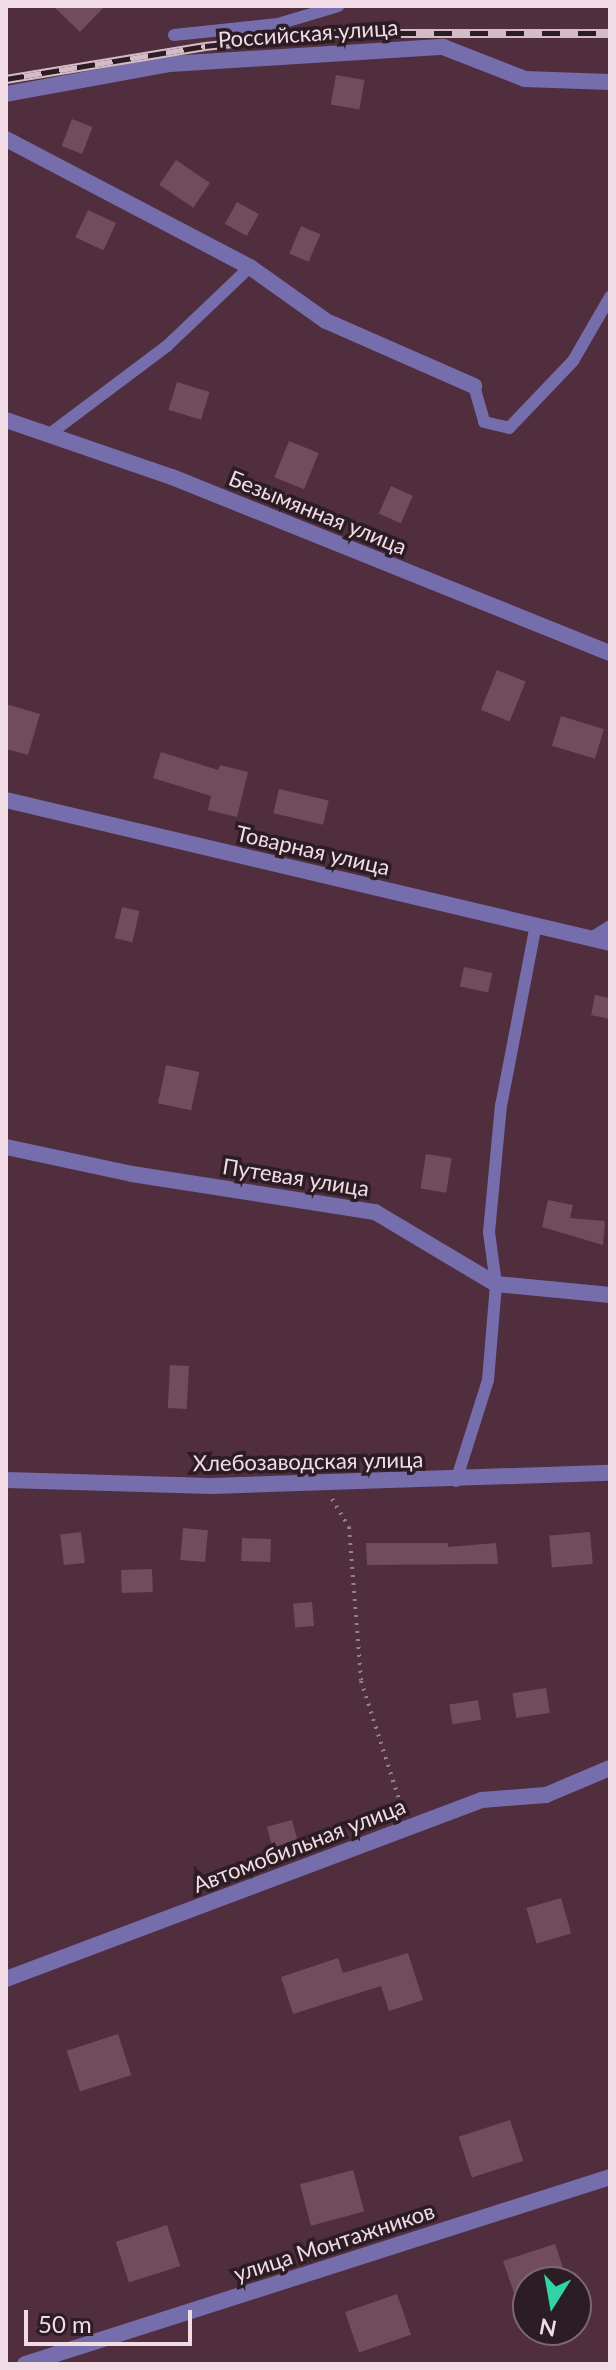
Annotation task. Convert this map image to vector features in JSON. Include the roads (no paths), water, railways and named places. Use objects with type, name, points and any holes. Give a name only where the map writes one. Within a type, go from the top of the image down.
[{"type":"street","name":"Российская улица","points":[[6,94],[170,64],[443,47],[525,79],[610,82]]},
{"type":"street","points":[[6,139],[250,267],[326,321],[474,386]]},
{"type":"street","name":"Безымянная улица","points":[[6,420],[172,477],[610,653]]},
{"type":"street","name":"Товарная улица","points":[[6,800],[610,943]]},
{"type":"street","name":"Путевая улица","points":[[6,1147],[132,1174],[375,1212],[496,1284],[610,1295]]},
{"type":"street","name":"Хлебозаводская улица","points":[[6,1480],[323,1485],[610,1473]]},
{"type":"street","name":"Автомобильная улица","points":[[6,1979],[482,1800],[546,1795],[610,1768]]},
{"type":"street","name":"улица Монтажников","points":[[25,2364],[610,2177]]},
{"type":"lane","points":[[174,35],[278,24],[338,6]]},
{"type":"lane","points":[[47,436],[168,345],[250,267]]},
{"type":"lane","points":[[474,386],[484,422],[509,428],[573,361],[610,297]]},
{"type":"lane","points":[[456,1481],[488,1380],[496,1284],[489,1232],[501,1106],[536,925]]},
{"type":"lane","points":[[591,938],[610,926]]},
{"type":"railway","points":[[6,79],[205,46],[326,33],[610,33]]}]
